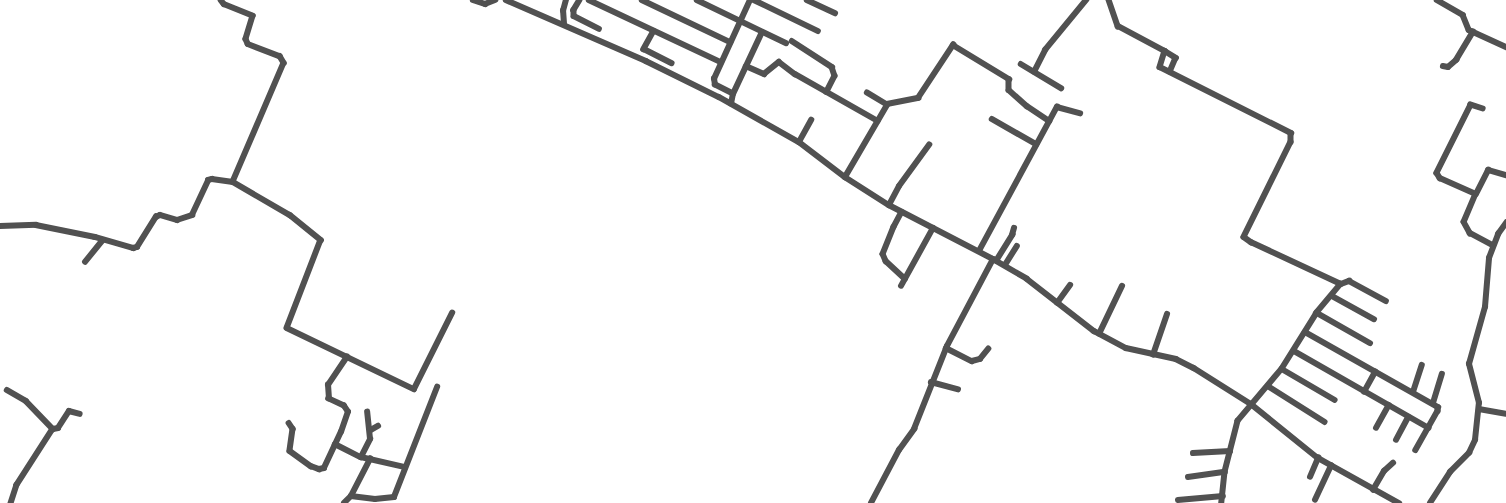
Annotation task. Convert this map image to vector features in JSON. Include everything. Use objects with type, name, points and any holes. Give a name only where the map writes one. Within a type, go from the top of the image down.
[{"type":"street","points":[[221,0],[224,4],[253,16],[246,39],[248,44],[280,56],[284,63],[233,182]]},
{"type":"street","points":[[473,0],[485,4],[495,0]]},
{"type":"street","points":[[506,0],[564,24],[731,104],[799,142],[846,177],[889,205],[1005,265],[1099,334],[1126,348],[1185,362],[1251,404],[1318,458],[1399,503]]},
{"type":"street","points":[[564,24],[563,11],[566,0]]},
{"type":"street","points":[[580,0],[574,10],[574,16],[599,29]]},
{"type":"street","points":[[588,0],[721,62]]},
{"type":"street","points":[[642,0],[730,42]]},
{"type":"street","points":[[697,0],[762,32],[789,42],[832,67],[835,76],[826,92]]},
{"type":"street","points":[[733,94],[714,83],[721,62],[750,0],[818,31]]},
{"type":"street","points":[[807,0],[835,13]]},
{"type":"street","points":[[1034,72],[1045,50],[1086,0]]},
{"type":"street","points":[[1109,0],[1118,26],[1176,58],[1170,72]]},
{"type":"street","points":[[1437,0],[1463,15],[1469,30],[1506,47]]},
{"type":"street","points":[[654,31],[644,49],[672,63]]},
{"type":"street","points":[[731,104],[733,94],[762,32]]},
{"type":"street","points":[[1443,66],[1448,67],[1456,60],[1473,32]]},
{"type":"street","points":[[867,93],[887,104],[918,98],[953,45],[1009,79],[1009,90],[1026,106],[1049,121]]},
{"type":"street","points":[[1165,51],[1160,66],[1291,134],[1291,142],[1244,237],[1341,284]]},
{"type":"street","points":[[746,66],[764,74],[779,62],[795,74],[878,121]]},
{"type":"street","points":[[1021,64],[1061,88]]},
{"type":"street","points":[[846,177],[887,104]]},
{"type":"street","points":[[1476,194],[1440,178],[1437,173],[1471,105],[1484,109]]},
{"type":"street","points":[[978,251],[1036,144],[1059,106],[1080,113]]},
{"type":"street","points":[[992,119],[1036,144]]},
{"type":"street","points":[[799,142],[812,120]]},
{"type":"street","points":[[889,205],[899,186],[929,145]]},
{"type":"street","points":[[1493,245],[1470,233],[1464,222],[1488,170],[1506,175]]},
{"type":"street","points":[[0,226],[36,225],[103,240],[127,248],[137,247],[156,217],[160,215],[176,220],[192,215],[208,180],[233,182],[290,215],[320,238],[321,243],[287,328],[414,389],[452,313]]},
{"type":"street","points":[[902,212],[883,254],[886,262],[905,279]]},
{"type":"street","points":[[1430,503],[1450,472],[1473,446],[1478,426],[1479,409],[1469,364],[1484,307],[1489,258],[1493,245],[1506,223]]},
{"type":"street","points":[[901,286],[933,228]]},
{"type":"street","points":[[871,503],[899,450],[914,429],[946,348],[995,260],[1012,235],[1014,228]]},
{"type":"street","points":[[85,262],[103,240]]},
{"type":"street","points":[[1005,265],[1017,246]]},
{"type":"street","points":[[1222,503],[1225,472],[1238,421],[1282,369],[1317,314],[1341,284],[1350,281],[1386,301]]},
{"type":"street","points":[[1057,302],[1070,285]]},
{"type":"street","points":[[1099,334],[1122,286]]},
{"type":"street","points":[[1332,296],[1374,319]]},
{"type":"street","points":[[1153,355],[1167,314]]},
{"type":"street","points":[[1317,314],[1370,342]]},
{"type":"street","points":[[1305,332],[1438,407],[1438,411],[1416,450]]},
{"type":"street","points":[[946,348],[972,361],[980,359],[988,349]]},
{"type":"street","points":[[1294,352],[1429,428]]},
{"type":"street","points":[[289,423],[293,429],[290,451],[320,469],[325,465],[348,412],[344,406],[329,399],[327,390],[330,381],[347,357]]},
{"type":"street","points":[[1412,392],[1422,365]]},
{"type":"street","points":[[1282,369],[1335,400]]},
{"type":"street","points":[[1364,392],[1375,372]]},
{"type":"street","points":[[1433,403],[1442,374]]},
{"type":"street","points":[[931,382],[958,390]]},
{"type":"street","points":[[1268,386],[1325,422]]},
{"type":"street","points":[[351,496],[392,498],[437,387]]},
{"type":"street","points":[[8,390],[26,401],[53,429]]},
{"type":"street","points":[[1376,428],[1389,405]]},
{"type":"street","points":[[1479,409],[1506,414]]},
{"type":"street","points":[[11,503],[17,485],[53,429],[58,428],[70,411],[80,414]]},
{"type":"street","points":[[361,457],[370,440],[371,430],[367,412]]},
{"type":"street","points":[[1396,440],[1408,417]]},
{"type":"street","points":[[371,430],[378,426]]},
{"type":"street","points":[[335,444],[361,457],[405,467]]},
{"type":"street","points":[[1193,454],[1230,451]]},
{"type":"street","points":[[1310,477],[1318,458]]},
{"type":"street","points":[[344,503],[351,496],[370,459]]},
{"type":"street","points":[[1373,490],[1384,471],[1393,463]]},
{"type":"street","points":[[1314,500],[1331,465]]},
{"type":"street","points":[[1188,477],[1225,472]]},
{"type":"street","points":[[1178,500],[1223,496]]}]
